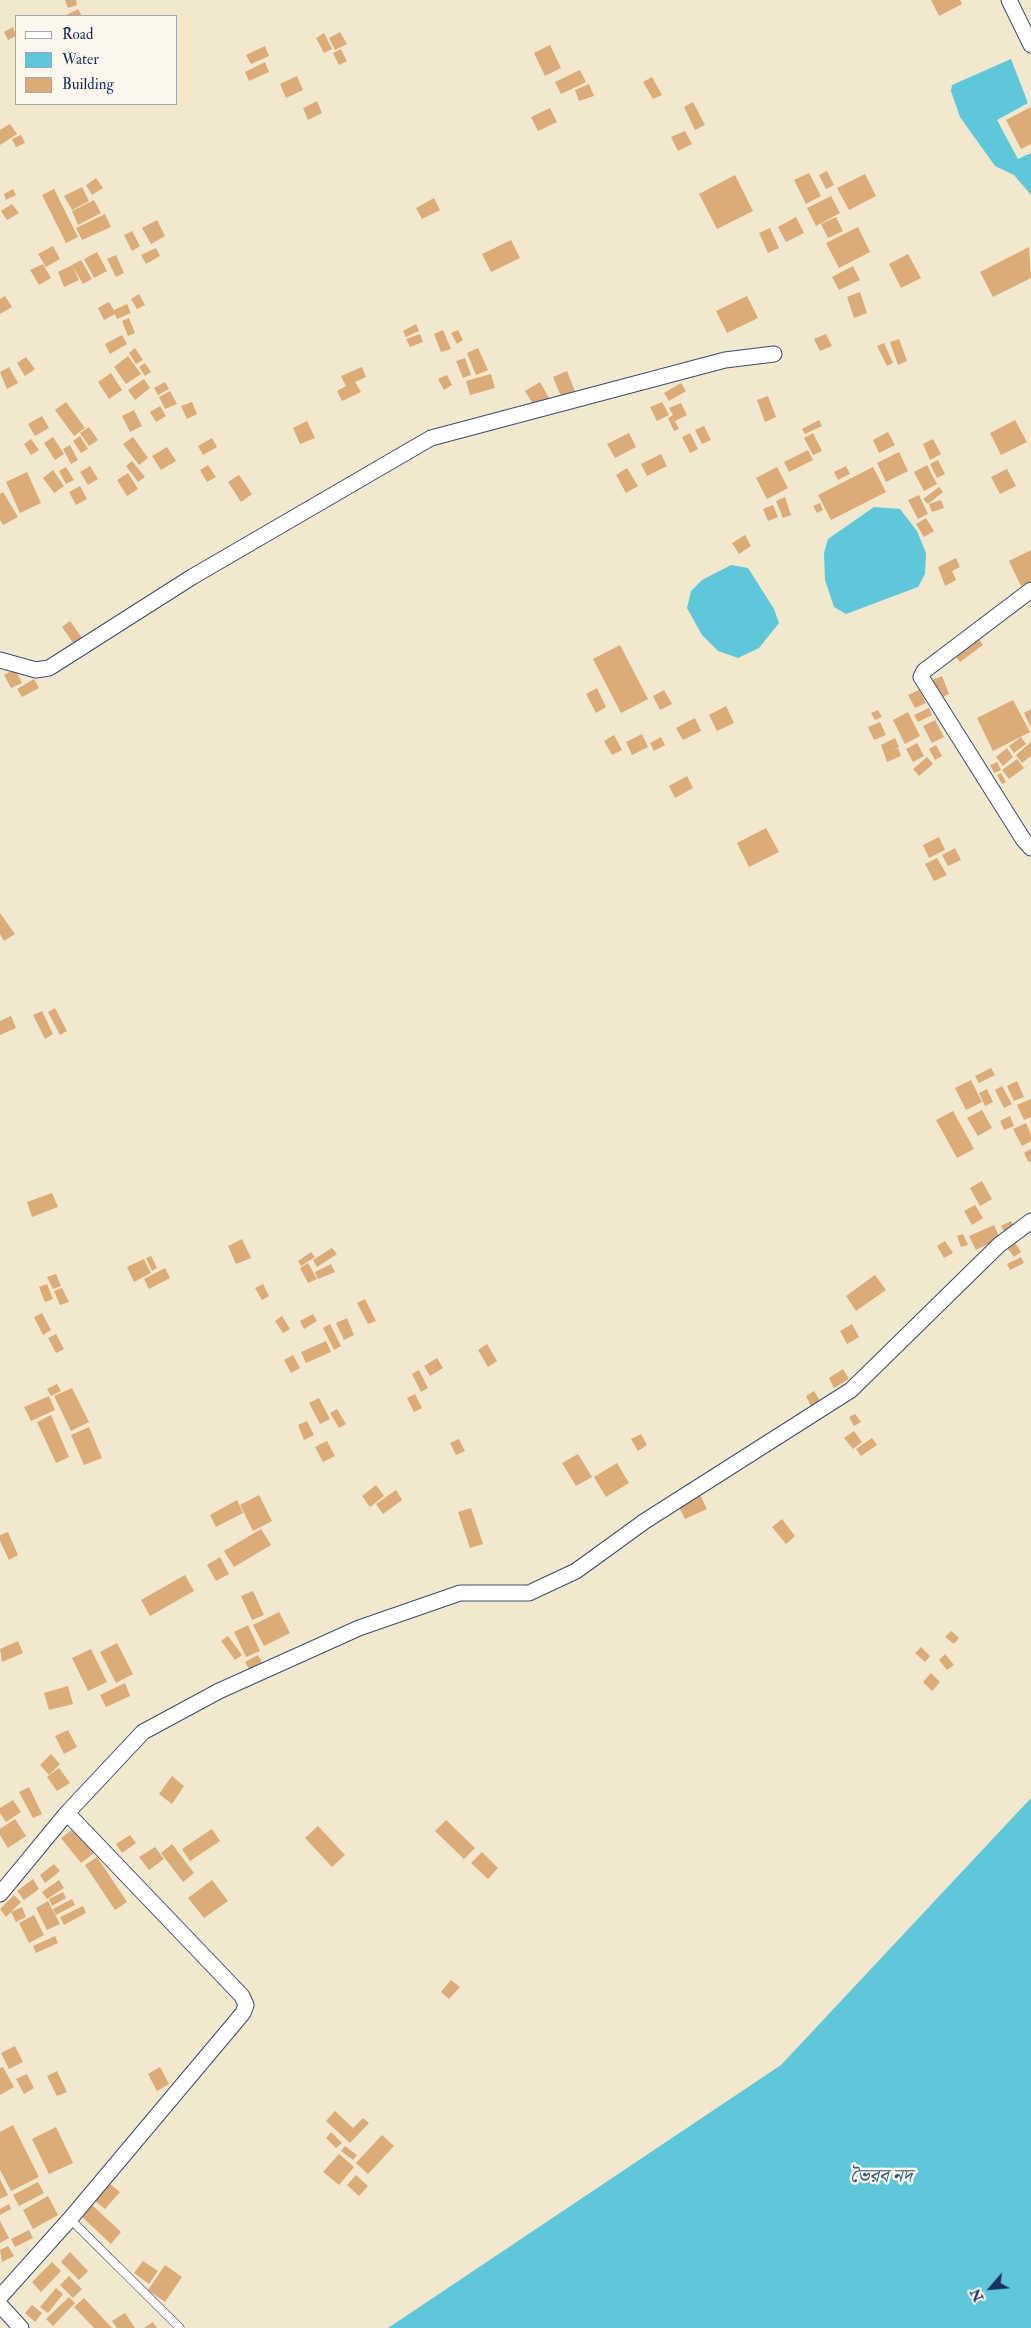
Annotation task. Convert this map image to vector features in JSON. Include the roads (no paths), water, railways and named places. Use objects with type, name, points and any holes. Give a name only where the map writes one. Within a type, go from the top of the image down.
[{"type":"street","points":[[1009,0],[1031,45]]},
{"type":"street","points":[[0,660],[36,670],[49,668],[192,577],[431,438],[724,360],[774,354]]},
{"type":"street","points":[[1031,590],[924,671],[920,677],[1023,839],[1031,848]]},
{"type":"street","points":[[0,1894],[67,1813],[143,1732],[219,1691],[359,1628],[460,1593],[529,1592],[576,1571],[645,1522],[851,1390],[999,1245],[1031,1221]]},
{"type":"street","points":[[0,2297],[70,2219],[243,2013],[246,2005],[242,1996],[67,1813]]},
{"type":"street","points":[[0,2305],[21,2328]]},
{"type":"lane","points":[[70,2219],[180,2328]]},
{"type":"water","points":[[1011,59],[1028,103],[997,120],[1018,159],[1031,153],[1031,195],[1014,175],[995,166],[960,117],[951,91],[952,85]]},
{"type":"water","points":[[874,507],[900,509],[917,531],[926,553],[925,574],[918,587],[846,614],[834,607],[825,580],[824,553],[828,539]]},
{"type":"water","points":[[731,565],[748,568],[774,609],[779,623],[759,648],[738,658],[718,651],[702,635],[687,608],[691,591],[702,580]]},
{"type":"water","name":"ভৈরব নদ","points":[[1031,1798],[1031,2328],[388,2328],[781,2065]]}]
